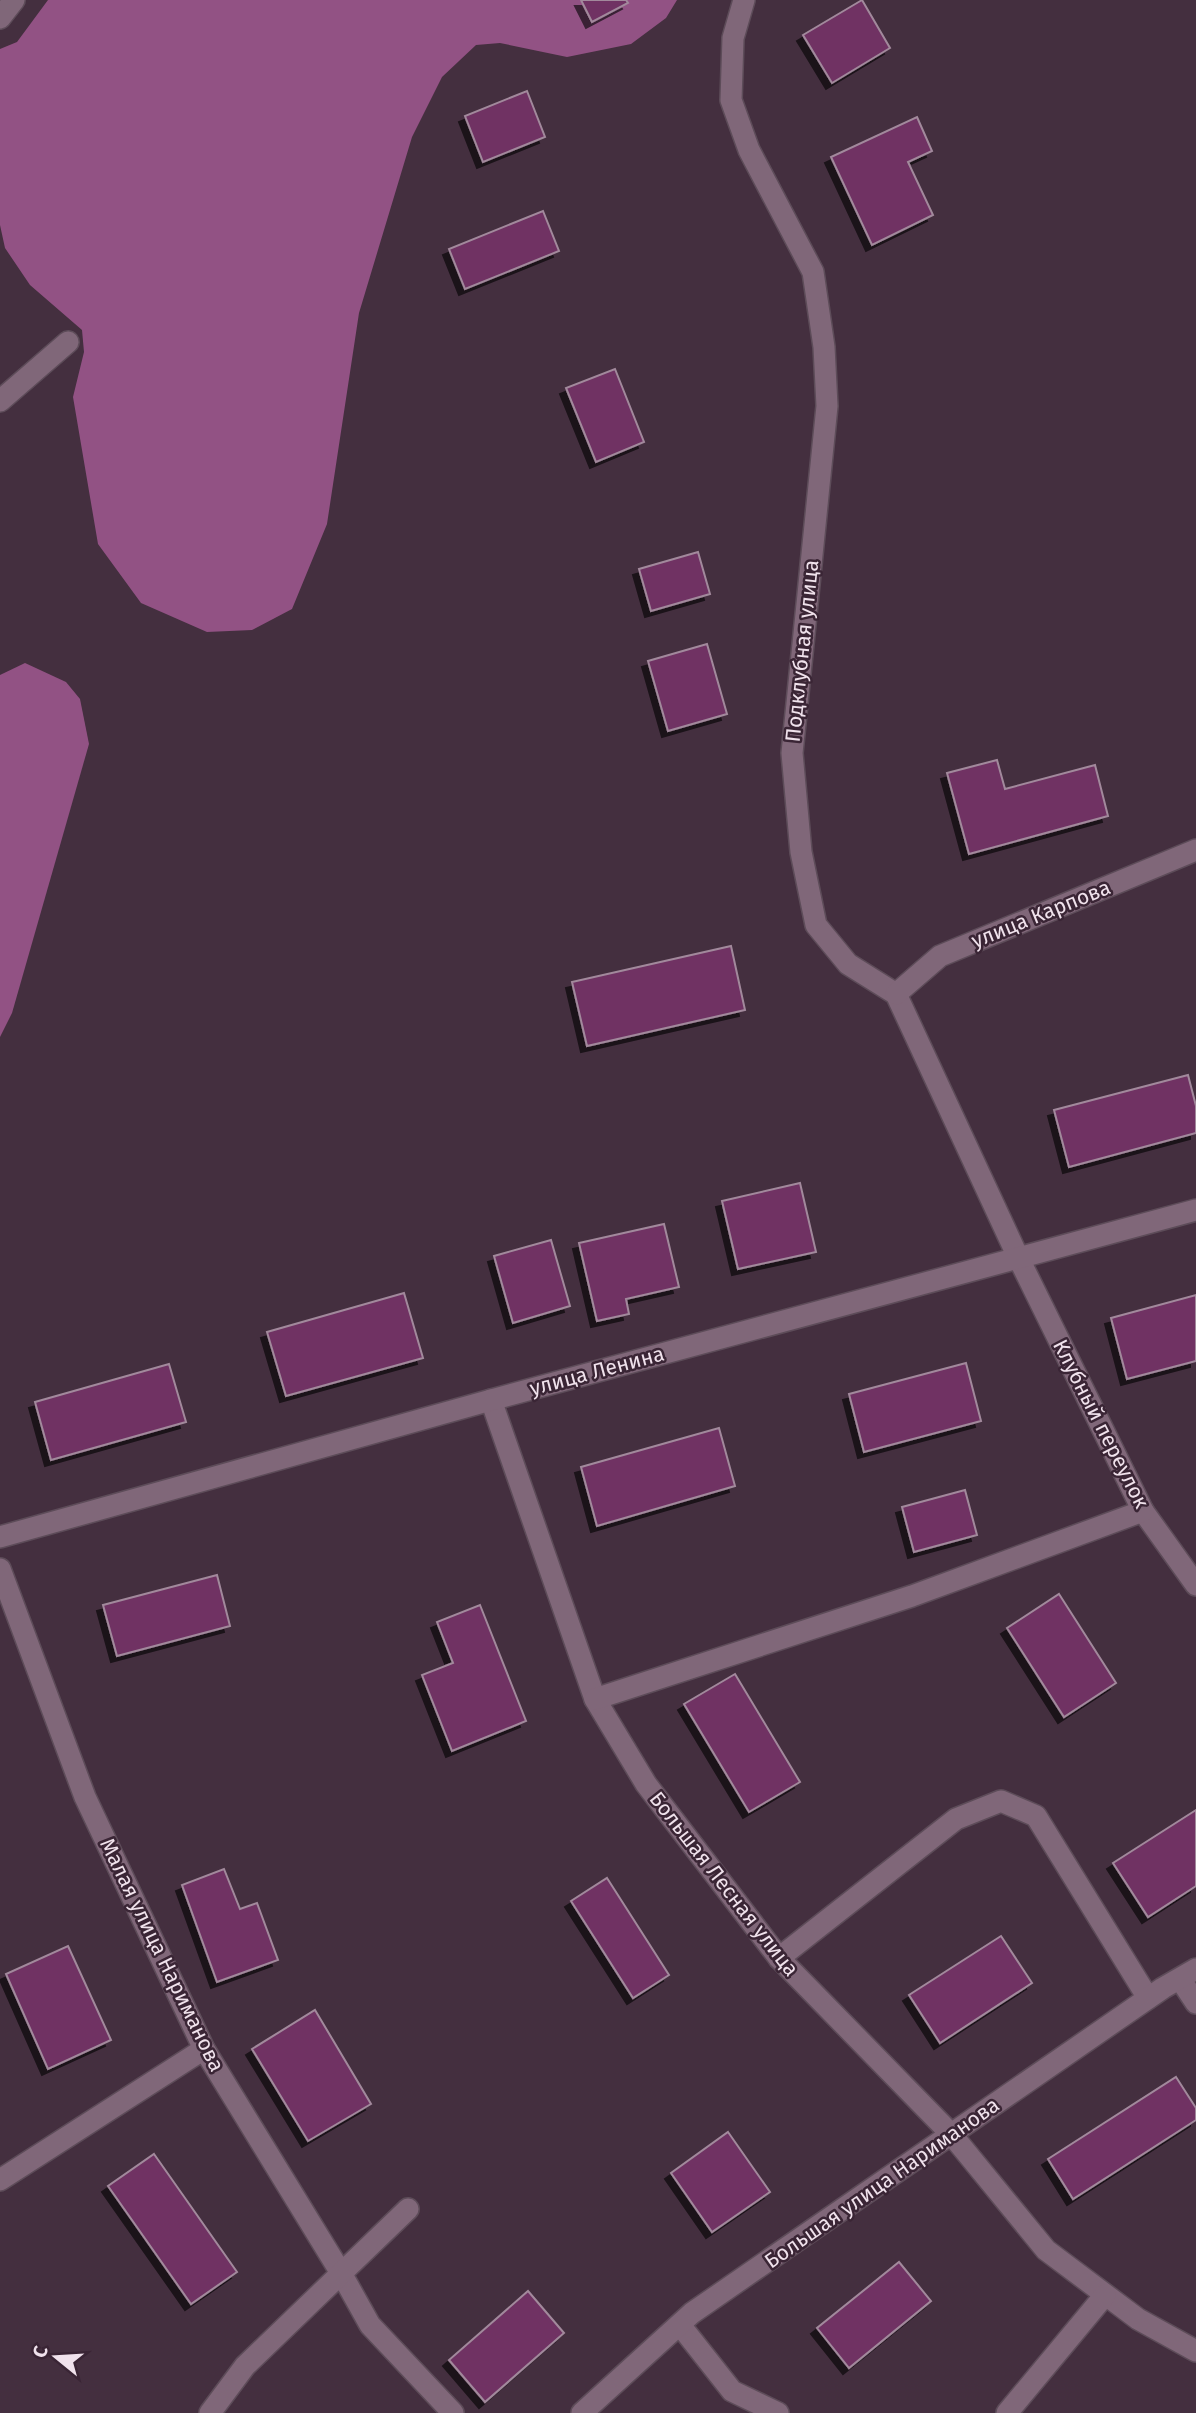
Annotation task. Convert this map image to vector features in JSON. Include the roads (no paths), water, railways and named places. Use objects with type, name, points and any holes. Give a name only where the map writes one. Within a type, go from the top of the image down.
[{"type":"street","points":[[0,18],[14,0]]},
{"type":"street","name":"Подклубная улица","points":[[744,0],[733,38],[731,100],[749,150],[813,272],[824,347],[827,406],[792,753],[801,852],[816,925],[848,964],[896,994]]},
{"type":"street","points":[[0,401],[68,342]]},
{"type":"street","name":"улица Карпова","points":[[896,994],[940,956],[1196,850]]},
{"type":"street","points":[[896,994],[1018,1258]]},
{"type":"street","name":"улица Ленина","points":[[0,1537],[491,1399],[1196,1210]]},
{"type":"street","name":"Клубный переулок","points":[[1018,1258],[1143,1511],[1196,1585]]},
{"type":"street","name":"Большая Лесная улица","points":[[491,1399],[595,1699],[646,1784],[779,1958],[952,2135],[1046,2250],[1138,2319],[1196,2351]]},
{"type":"street","points":[[595,1699],[912,1596],[1143,1511]]},
{"type":"street","name":"Малая улица Нариманова","points":[[0,1569],[85,1797],[204,2049],[370,2325],[453,2413]]},
{"type":"street","points":[[779,1958],[956,1819],[1001,1801],[1036,1816],[1148,1998]]},
{"type":"street","points":[[1188,1974],[1196,2003]]},
{"type":"street","name":"Большая улица Нариманова","points":[[582,2413],[692,2313],[1148,1998],[1188,1974]]},
{"type":"street","points":[[0,2180],[204,2049]]},
{"type":"street","points":[[210,2413],[245,2366],[408,2209]]},
{"type":"street","points":[[1007,2413],[1105,2295]]},
{"type":"street","points":[[680,2325],[732,2391],[778,2413]]}]
